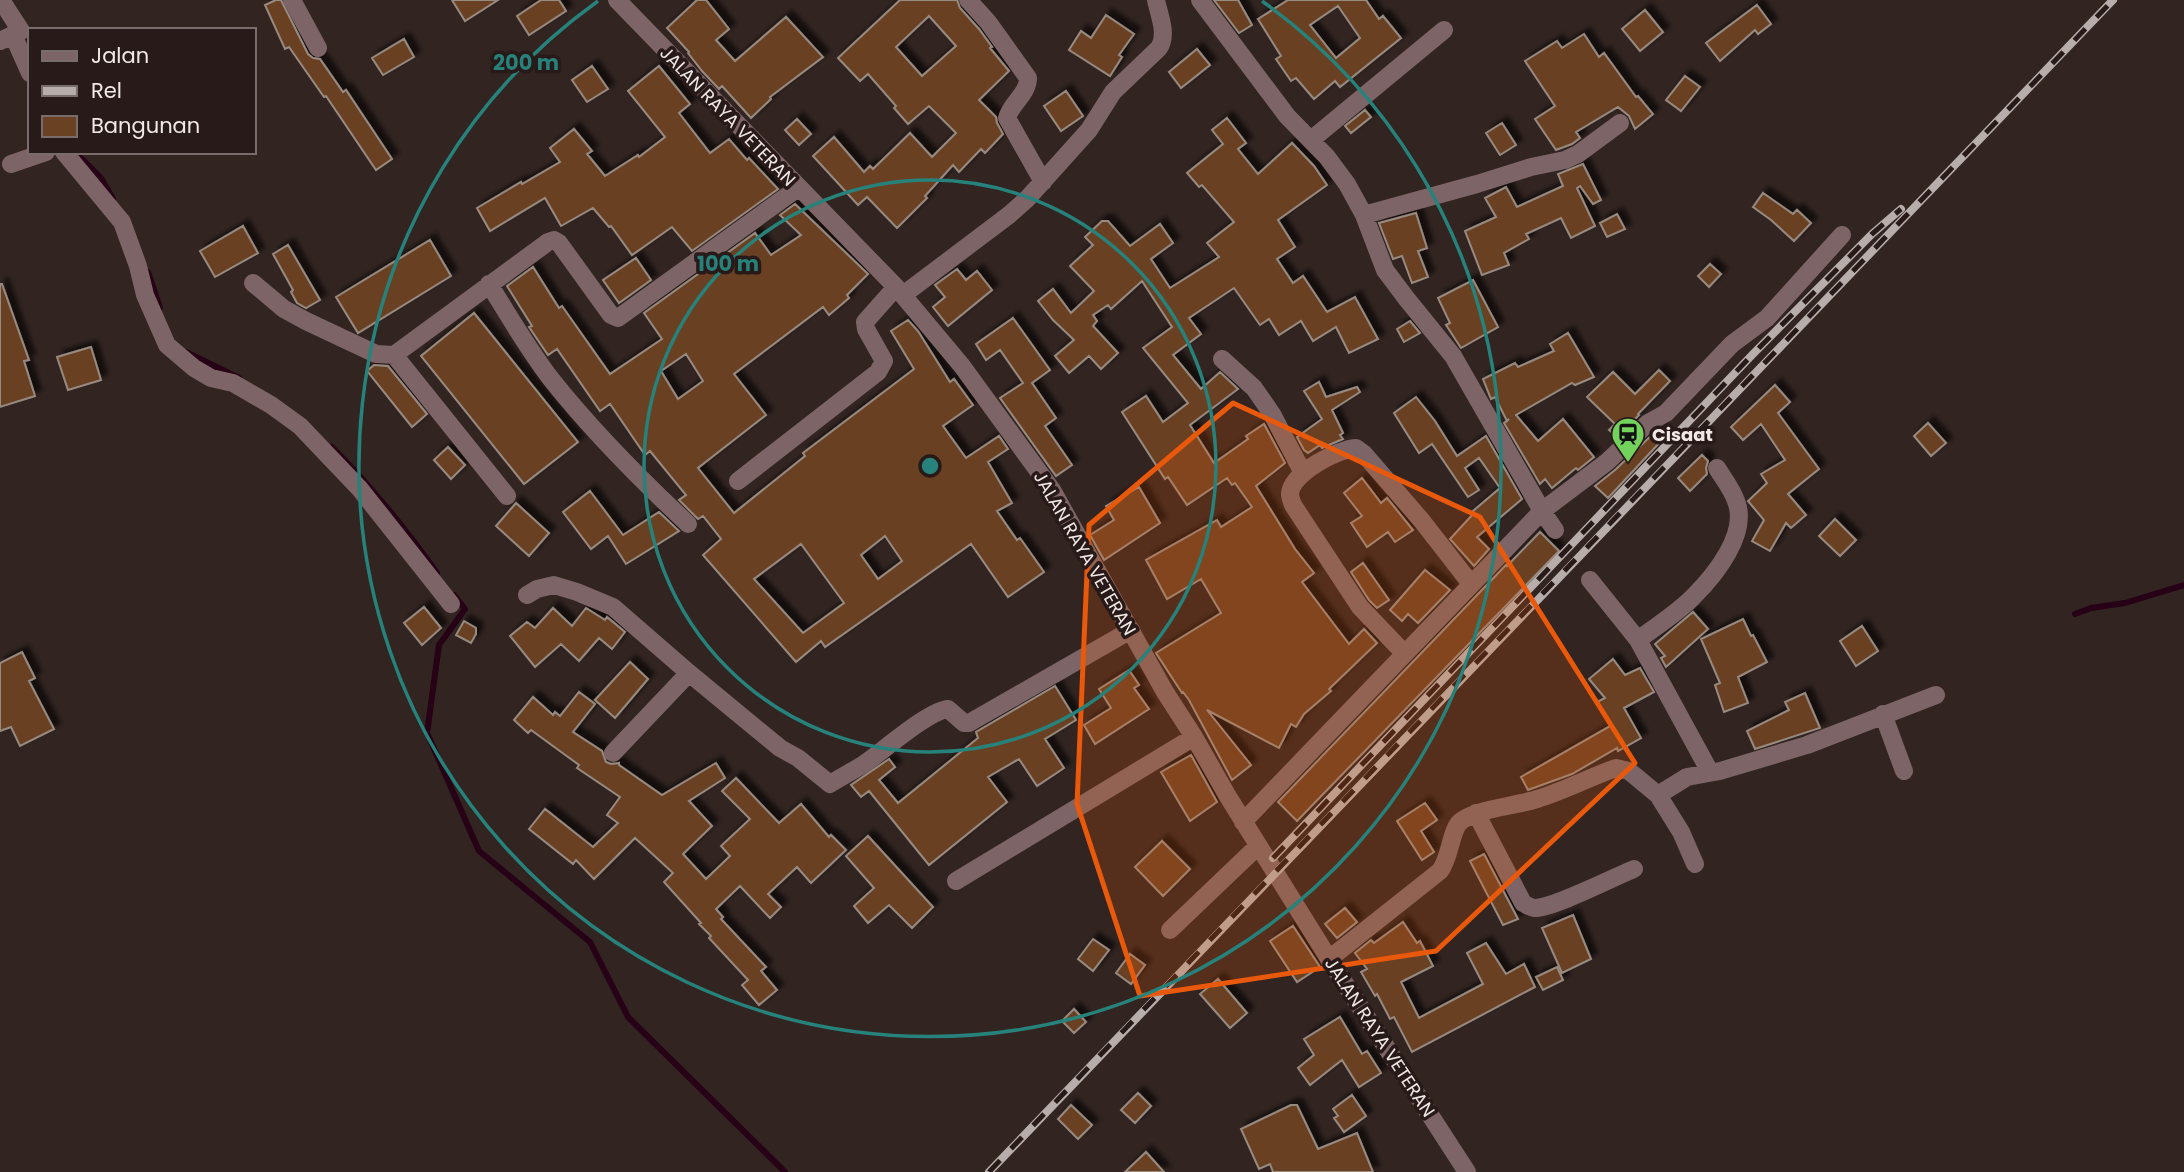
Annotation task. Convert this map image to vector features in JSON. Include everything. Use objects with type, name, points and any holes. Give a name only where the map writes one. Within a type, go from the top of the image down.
[{"type":"street","points":[[1,0],[12,35],[28,69]]},
{"type":"street","points":[[292,0],[318,48]]},
{"type":"street","name":"JALAN RAYA VETERAN","points":[[617,0],[899,291],[962,366],[1052,490],[1165,692],[1243,822],[1467,1172]]},
{"type":"street","points":[[968,0],[988,22],[1028,78],[1027,89],[1007,118],[1043,181]]},
{"type":"street","points":[[738,481],[883,366],[884,361],[866,329],[865,322],[899,291],[1009,215],[1089,130],[1113,92],[1163,42],[1164,34],[1156,0]]},
{"type":"street","points":[[1200,0],[1287,116],[1327,157],[1347,184],[1364,215],[1385,270],[1453,356],[1555,530]]},
{"type":"street","points":[[1311,140],[1444,30]]},
{"type":"street","points":[[1364,215],[1531,167],[1565,160],[1578,154],[1620,123]]},
{"type":"street","points":[[18,162],[40,154]]},
{"type":"street","points":[[66,154],[122,222],[145,295],[167,345],[194,368],[211,378],[233,383],[300,426],[360,489],[451,604]]},
{"type":"street","points":[[253,283],[285,309],[306,321],[376,354],[394,355],[489,284],[554,240],[559,243],[611,316],[618,318],[798,188]]},
{"type":"street","points":[[1243,822],[1542,511],[1607,462],[1648,423],[1666,413],[1732,344],[1750,328],[1767,318],[1842,235]]},
{"type":"street","points":[[489,284],[551,378],[631,471],[688,524]]},
{"type":"street","points":[[394,355],[507,496]]},
{"type":"street","points":[[1222,359],[1254,388],[1272,414],[1301,469]]},
{"type":"street","points":[[1405,654],[1360,607],[1293,505],[1290,494],[1301,469],[1337,451],[1356,448],[1422,521],[1471,584]]},
{"type":"street","points":[[1638,640],[1693,598],[1727,555],[1737,531],[1739,513],[1737,501],[1717,468]]},
{"type":"street","points":[[1591,580],[1638,640],[1710,772]]},
{"type":"street","points":[[527,594],[554,585],[613,607],[688,673],[780,748],[798,758],[830,784],[943,709],[948,709],[964,723],[969,723],[1131,631]]},
{"type":"street","points":[[613,753],[688,673]]},
{"type":"street","points":[[1658,795],[1687,777],[1720,771],[1807,745],[1936,695]]},
{"type":"street","points":[[1883,714],[1904,771]]},
{"type":"street","points":[[956,881],[1194,737]]},
{"type":"street","points":[[1329,959],[1440,872],[1447,862],[1454,830],[1460,822],[1476,813],[1538,799],[1616,768],[1629,771],[1658,795],[1681,832],[1695,864]]},
{"type":"street","points":[[1476,813],[1523,903],[1534,908],[1559,902],[1634,869]]},
{"type":"street","points":[[1170,930],[1258,846]]},
{"type":"highlighted area","points":[[1233,403],[1480,517],[1635,763],[1436,951],[1140,996],[1077,804],[1089,525]]},
{"type":"building","points":[[281,0],[308,54],[320,59],[343,92],[346,90],[392,159],[376,170],[326,96],[324,97],[289,47],[285,49],[265,5]]},
{"type":"building","points":[[452,0],[498,0],[465,21]]},
{"type":"building","points":[[541,0],[559,0],[566,11],[529,35],[517,16]]},
{"type":"building","points":[[697,0],[706,0],[729,29],[716,40],[735,61],[786,17],[823,57],[770,97],[751,118],[722,86],[719,89],[702,71],[667,28]]},
{"type":"building","points":[[900,0],[957,0],[960,8],[979,29],[1009,71],[979,100],[996,117],[1003,134],[985,153],[981,149],[959,172],[953,165],[925,196],[927,198],[897,228],[867,197],[858,205],[813,156],[834,137],[864,172],[870,166],[873,169],[910,133],[932,157],[956,133],[929,106],[908,124],[868,74],[860,81],[838,58]],"holes":[[[929,16],[956,46],[922,76],[896,47]]]},
{"type":"building","points":[[1214,0],[1238,0],[1252,25],[1239,33]]},
{"type":"building","points":[[1288,0],[1366,0],[1379,19],[1383,16],[1401,38],[1340,87],[1335,81],[1314,99],[1296,78],[1291,81],[1276,59],[1281,56],[1258,19]],"holes":[[[1338,6],[1360,38],[1336,58],[1310,25]]]},
{"type":"building","points":[[1757,5],[1771,24],[1758,34],[1755,30],[1720,61],[1706,43]]},
{"type":"building","points":[[1645,10],[1663,32],[1640,51],[1622,29]]},
{"type":"building","points":[[1106,15],[1134,34],[1119,55],[1122,57],[1110,76],[1069,50],[1081,31],[1091,38]]},
{"type":"building","points":[[1584,34],[1599,57],[1604,53],[1636,97],[1638,96],[1653,114],[1635,129],[1629,116],[1618,107],[1576,132],[1580,138],[1572,144],[1556,150],[1535,119],[1555,106],[1525,61],[1557,41],[1562,48]]},
{"type":"building","points":[[404,39],[414,57],[383,75],[372,58]]},
{"type":"building","points":[[1197,49],[1210,65],[1181,88],[1169,72]]},
{"type":"building","points":[[592,66],[608,89],[587,102],[572,80]]},
{"type":"building","points":[[659,66],[690,104],[679,113],[710,153],[729,139],[778,189],[692,251],[672,227],[632,255],[611,226],[609,227],[593,208],[561,226],[545,198],[490,231],[477,208],[560,162],[550,148],[574,129],[592,151],[587,154],[605,176],[638,155],[639,157],[665,137],[628,91]]},
{"type":"building","points":[[1685,76],[1700,87],[1681,111],[1666,100]]},
{"type":"building","points":[[1066,91],[1083,116],[1061,131],[1044,106]]},
{"type":"building","points":[[1365,110],[1371,117],[1351,133],[1345,126]]},
{"type":"building","points":[[1227,118],[1246,143],[1238,149],[1258,174],[1292,143],[1314,166],[1327,185],[1278,220],[1295,247],[1277,259],[1293,283],[1303,276],[1327,312],[1355,297],[1378,339],[1349,353],[1336,327],[1313,341],[1301,321],[1279,335],[1269,319],[1260,325],[1234,288],[1189,318],[1201,334],[1173,355],[1201,389],[1220,372],[1238,389],[1190,425],[1214,463],[1264,424],[1285,463],[1256,486],[1295,549],[1314,573],[1302,582],[1349,644],[1364,629],[1377,643],[1329,689],[1331,691],[1304,714],[1296,727],[1291,724],[1279,748],[1207,710],[1251,765],[1232,780],[1189,700],[1156,653],[1221,613],[1201,579],[1167,599],[1146,560],[1217,520],[1221,527],[1252,507],[1235,483],[1232,485],[1227,478],[1187,505],[1168,477],[1165,479],[1122,412],[1146,396],[1163,422],[1188,403],[1143,348],[1172,327],[1142,281],[1111,309],[1108,305],[1093,315],[1097,321],[1093,326],[1118,353],[1101,369],[1089,356],[1069,373],[1055,356],[1074,340],[1038,301],[1053,289],[1071,313],[1094,291],[1070,266],[1093,245],[1085,237],[1102,221],[1108,221],[1130,246],[1160,224],[1173,243],[1151,259],[1170,288],[1219,257],[1207,243],[1234,222],[1202,185],[1199,187],[1187,173],[1223,144],[1212,130]]},
{"type":"building","points":[[797,119],[811,134],[799,145],[785,130]]},
{"type":"building","points":[[1502,123],[1516,145],[1500,155],[1486,133]]},
{"type":"building","points":[[1583,164],[1601,200],[1593,204],[1580,186],[1577,188],[1595,226],[1571,238],[1561,218],[1526,234],[1529,239],[1504,253],[1509,265],[1482,275],[1465,231],[1496,217],[1485,198],[1506,187],[1517,207],[1563,186],[1558,174]]},
{"type":"building","points":[[1763,193],[1793,214],[1797,210],[1811,223],[1794,241],[1753,207]]},
{"type":"building","points":[[795,204],[868,274],[847,295],[849,298],[829,315],[823,307],[734,374],[766,415],[698,468],[734,513],[805,456],[803,453],[914,369],[891,331],[908,320],[918,331],[950,382],[954,379],[973,405],[943,426],[966,458],[999,436],[1008,449],[988,462],[1012,503],[997,511],[1044,572],[1008,597],[971,544],[825,647],[821,641],[796,662],[703,555],[721,539],[703,516],[698,519],[679,500],[686,495],[650,451],[645,455],[610,404],[600,411],[557,349],[548,355],[507,286],[533,267],[559,308],[562,306],[610,374],[662,339],[644,313],[755,233],[771,255],[801,235],[780,215]],"holes":[[[686,354],[703,381],[678,399],[661,371]],[[885,536],[902,561],[878,579],[861,555]],[[801,544],[844,603],[803,633],[754,579]]]},
{"type":"building","points":[[1416,213],[1427,248],[1418,251],[1428,277],[1412,283],[1402,256],[1393,259],[1379,223]]},
{"type":"building","points":[[1617,214],[1625,229],[1607,237],[1600,223]]},
{"type":"building","points":[[243,226],[258,253],[215,277],[200,251]]},
{"type":"building","points":[[430,240],[451,276],[358,333],[336,297]]},
{"type":"building","points":[[288,245],[320,300],[306,308],[297,303],[291,292],[293,290],[273,254]]},
{"type":"building","points":[[636,258],[651,280],[619,303],[603,280]]},
{"type":"building","points":[[1710,264],[1721,274],[1709,287],[1698,276]]},
{"type":"building","points":[[957,269],[966,280],[977,271],[992,290],[948,326],[933,307],[945,297],[935,285]]},
{"type":"building","points":[[1473,280],[1498,327],[1461,348],[1446,325],[1450,323],[1438,298]]},
{"type":"building","points":[[0,284],[29,360],[24,361],[35,396],[0,407]]},
{"type":"building","points":[[474,313],[578,442],[524,484],[421,356]]},
{"type":"building","points":[[1013,318],[1050,370],[1032,383],[1056,418],[1045,426],[1072,465],[1056,476],[1000,398],[1023,383],[1000,350],[986,360],[976,344]]},
{"type":"building","points":[[1410,321],[1420,333],[1404,342],[1397,329]]},
{"type":"building","points":[[1568,333],[1594,377],[1575,385],[1572,383],[1516,415],[1538,441],[1563,419],[1594,457],[1552,488],[1545,479],[1540,484],[1504,423],[1507,421],[1495,397],[1491,399],[1483,379],[1515,363],[1518,367],[1554,351],[1550,344]]},
{"type":"building","points":[[91,347],[101,380],[68,390],[57,357]]},
{"type":"building","points":[[374,365],[388,366],[427,414],[412,427],[367,371]]},
{"type":"building","points":[[1659,370],[1670,381],[1617,437],[1609,430],[1615,424],[1587,397],[1613,372],[1635,394]]},
{"type":"building","points":[[1319,382],[1326,397],[1357,387],[1360,392],[1332,410],[1343,433],[1340,435],[1343,439],[1322,448],[1320,445],[1308,453],[1297,437],[1322,419],[1304,391]]},
{"type":"building","points":[[1775,385],[1790,402],[1778,413],[1819,469],[1788,494],[1806,515],[1791,528],[1786,523],[1770,551],[1752,541],[1764,520],[1748,501],[1767,483],[1761,474],[1785,460],[1761,424],[1743,440],[1731,427]]},
{"type":"building","points":[[1416,397],[1457,456],[1486,436],[1522,499],[1477,537],[1489,549],[1474,566],[1450,539],[1473,511],[1500,488],[1479,458],[1465,468],[1479,490],[1468,497],[1432,444],[1419,453],[1394,413]]},
{"type":"building","points":[[1928,423],[1946,443],[1931,456],[1914,436]]},
{"type":"building","points":[[1654,433],[1662,440],[1608,498],[1595,486]]},
{"type":"building","points":[[448,447],[465,465],[451,479],[434,460]]},
{"type":"building","points":[[1702,455],[1708,461],[1707,474],[1690,491],[1678,478]]},
{"type":"building","points":[[1362,478],[1381,503],[1387,498],[1413,530],[1395,542],[1388,532],[1367,547],[1351,523],[1362,516],[1344,493]]},
{"type":"building","points":[[1139,487],[1160,523],[1104,560],[1090,535],[1114,520],[1106,506]]},
{"type":"building","points":[[590,491],[623,535],[659,512],[679,531],[626,564],[608,536],[591,549],[563,512]]},
{"type":"building","points":[[516,503],[549,533],[529,556],[496,526]]},
{"type":"building","points":[[1835,519],[1856,540],[1840,556],[1819,536]]},
{"type":"building","points":[[1540,532],[1559,551],[1297,821],[1278,802]]},
{"type":"building","points":[[1363,563],[1389,600],[1377,608],[1351,572]]},
{"type":"building","points":[[1425,570],[1450,590],[1418,623],[1408,614],[1402,621],[1390,610]]},
{"type":"building","points":[[424,607],[441,628],[422,645],[404,623]]},
{"type":"building","points":[[553,608],[572,626],[586,608],[605,620],[607,617],[625,632],[612,649],[599,638],[579,661],[561,644],[535,667],[510,636],[527,622],[535,628]]},
{"type":"building","points":[[1693,612],[1708,629],[1666,667],[1661,658],[1665,656],[1655,644]]},
{"type":"building","points":[[1743,619],[1767,662],[1738,677],[1748,703],[1724,712],[1715,685],[1720,683],[1701,639]]},
{"type":"building","points":[[464,621],[476,628],[471,643],[456,635]]},
{"type":"building","points":[[1862,626],[1878,651],[1856,666],[1840,641]]},
{"type":"building","points":[[22,652],[35,678],[29,681],[54,729],[20,746],[11,727],[0,731],[0,663]]},
{"type":"building","points":[[1613,659],[1625,675],[1640,668],[1654,692],[1624,708],[1641,738],[1618,751],[1617,748],[1572,774],[1528,790],[1521,777],[1610,726],[1597,702],[1605,698],[1589,679]]},
{"type":"building","points":[[630,662],[648,679],[615,718],[595,700]]},
{"type":"building","points":[[1129,670],[1139,685],[1134,688],[1149,709],[1095,744],[1084,725],[1111,708],[1099,689]]},
{"type":"building","points":[[1055,686],[1076,720],[1045,739],[1064,768],[1037,786],[1019,759],[988,777],[1007,802],[929,865],[869,791],[861,797],[851,785],[889,759],[895,767],[879,780],[898,803],[978,738],[976,732]]},
{"type":"building","points":[[579,692],[595,704],[573,732],[602,751],[606,762],[619,763],[662,795],[716,763],[725,778],[689,801],[712,826],[683,854],[706,879],[730,856],[721,846],[750,819],[722,791],[736,778],[779,823],[801,804],[829,837],[831,835],[846,850],[811,883],[797,867],[768,894],[781,907],[770,918],[740,886],[716,909],[723,917],[721,919],[766,967],[761,971],[777,990],[759,1005],[742,985],[748,980],[709,938],[711,936],[699,924],[701,923],[664,882],[673,873],[635,838],[594,879],[576,860],[573,864],[529,829],[545,809],[593,847],[618,823],[607,815],[620,797],[577,768],[579,765],[531,730],[528,733],[514,720],[533,697],[553,715],[555,712],[560,716]]},
{"type":"building","points":[[1805,693],[1820,728],[1755,749],[1747,731],[1789,710],[1785,702]]},
{"type":"building","points":[[1191,755],[1217,802],[1190,821],[1161,772]]},
{"type":"building","points":[[1425,803],[1437,820],[1421,831],[1434,852],[1422,860],[1397,821]]},
{"type":"building","points":[[868,836],[933,907],[912,928],[889,905],[868,923],[854,906],[874,888],[846,856]]},
{"type":"building","points":[[1162,841],[1190,869],[1163,896],[1135,867]]},
{"type":"building","points":[[1484,854],[1518,919],[1503,925],[1470,861]]},
{"type":"building","points":[[1345,908],[1357,922],[1337,938],[1325,924]]},
{"type":"building","points":[[1573,915],[1591,959],[1562,973],[1542,928]]},
{"type":"building","points":[[1403,922],[1417,943],[1420,941],[1433,966],[1401,982],[1419,1018],[1483,984],[1467,953],[1486,943],[1506,974],[1524,964],[1535,987],[1412,1052],[1394,1017],[1390,1019],[1361,972],[1367,969],[1355,953],[1371,940],[1374,943]]},
{"type":"building","points":[[1293,926],[1320,967],[1297,982],[1270,941]]},
{"type":"building","points":[[1093,939],[1109,950],[1093,971],[1078,959]]},
{"type":"building","points":[[1130,954],[1145,965],[1131,984],[1116,973]]},
{"type":"building","points":[[1557,967],[1563,980],[1543,990],[1536,977]]},
{"type":"building","points":[[1218,979],[1247,1013],[1230,1028],[1200,994]]},
{"type":"building","points":[[1074,1009],[1086,1022],[1074,1033],[1062,1021]]},
{"type":"building","points":[[1340,1017],[1362,1054],[1367,1051],[1381,1073],[1359,1087],[1342,1060],[1310,1085],[1298,1068],[1314,1055],[1304,1039]]},
{"type":"building","points":[[1138,1093],[1151,1106],[1135,1123],[1121,1110]]},
{"type":"building","points":[[1352,1095],[1366,1116],[1344,1132],[1334,1118],[1338,1116],[1333,1109]]},
{"type":"building","points":[[1071,1105],[1092,1125],[1078,1139],[1058,1119]]},
{"type":"building","points":[[1291,1105],[1297,1105],[1318,1149],[1357,1133],[1373,1172],[1273,1172],[1270,1164],[1259,1169],[1241,1129]]},
{"type":"building","points":[[1146,1152],[1164,1172],[1125,1172]]},
{"type":"waterway","points":[[77,154],[101,178],[113,199]]},
{"type":"waterway","points":[[148,272],[160,308]]},
{"type":"waterway","points":[[186,352],[239,378]]},
{"type":"waterway","points":[[332,447],[387,508],[437,573]]},
{"type":"waterway","points":[[2075,614],[2091,608],[2125,603],[2184,585]]},
{"type":"waterway","points":[[454,595],[465,609],[439,645],[427,733],[479,851],[590,942],[628,1017],[785,1172]]},
{"type":"railway","points":[[989,1172],[2113,0]]},
{"type":"railway","points":[[1273,858],[1753,354],[1872,234],[1901,209]]},
{"type":"place","name":"Cisaat","points":[[1628,464]]}]
